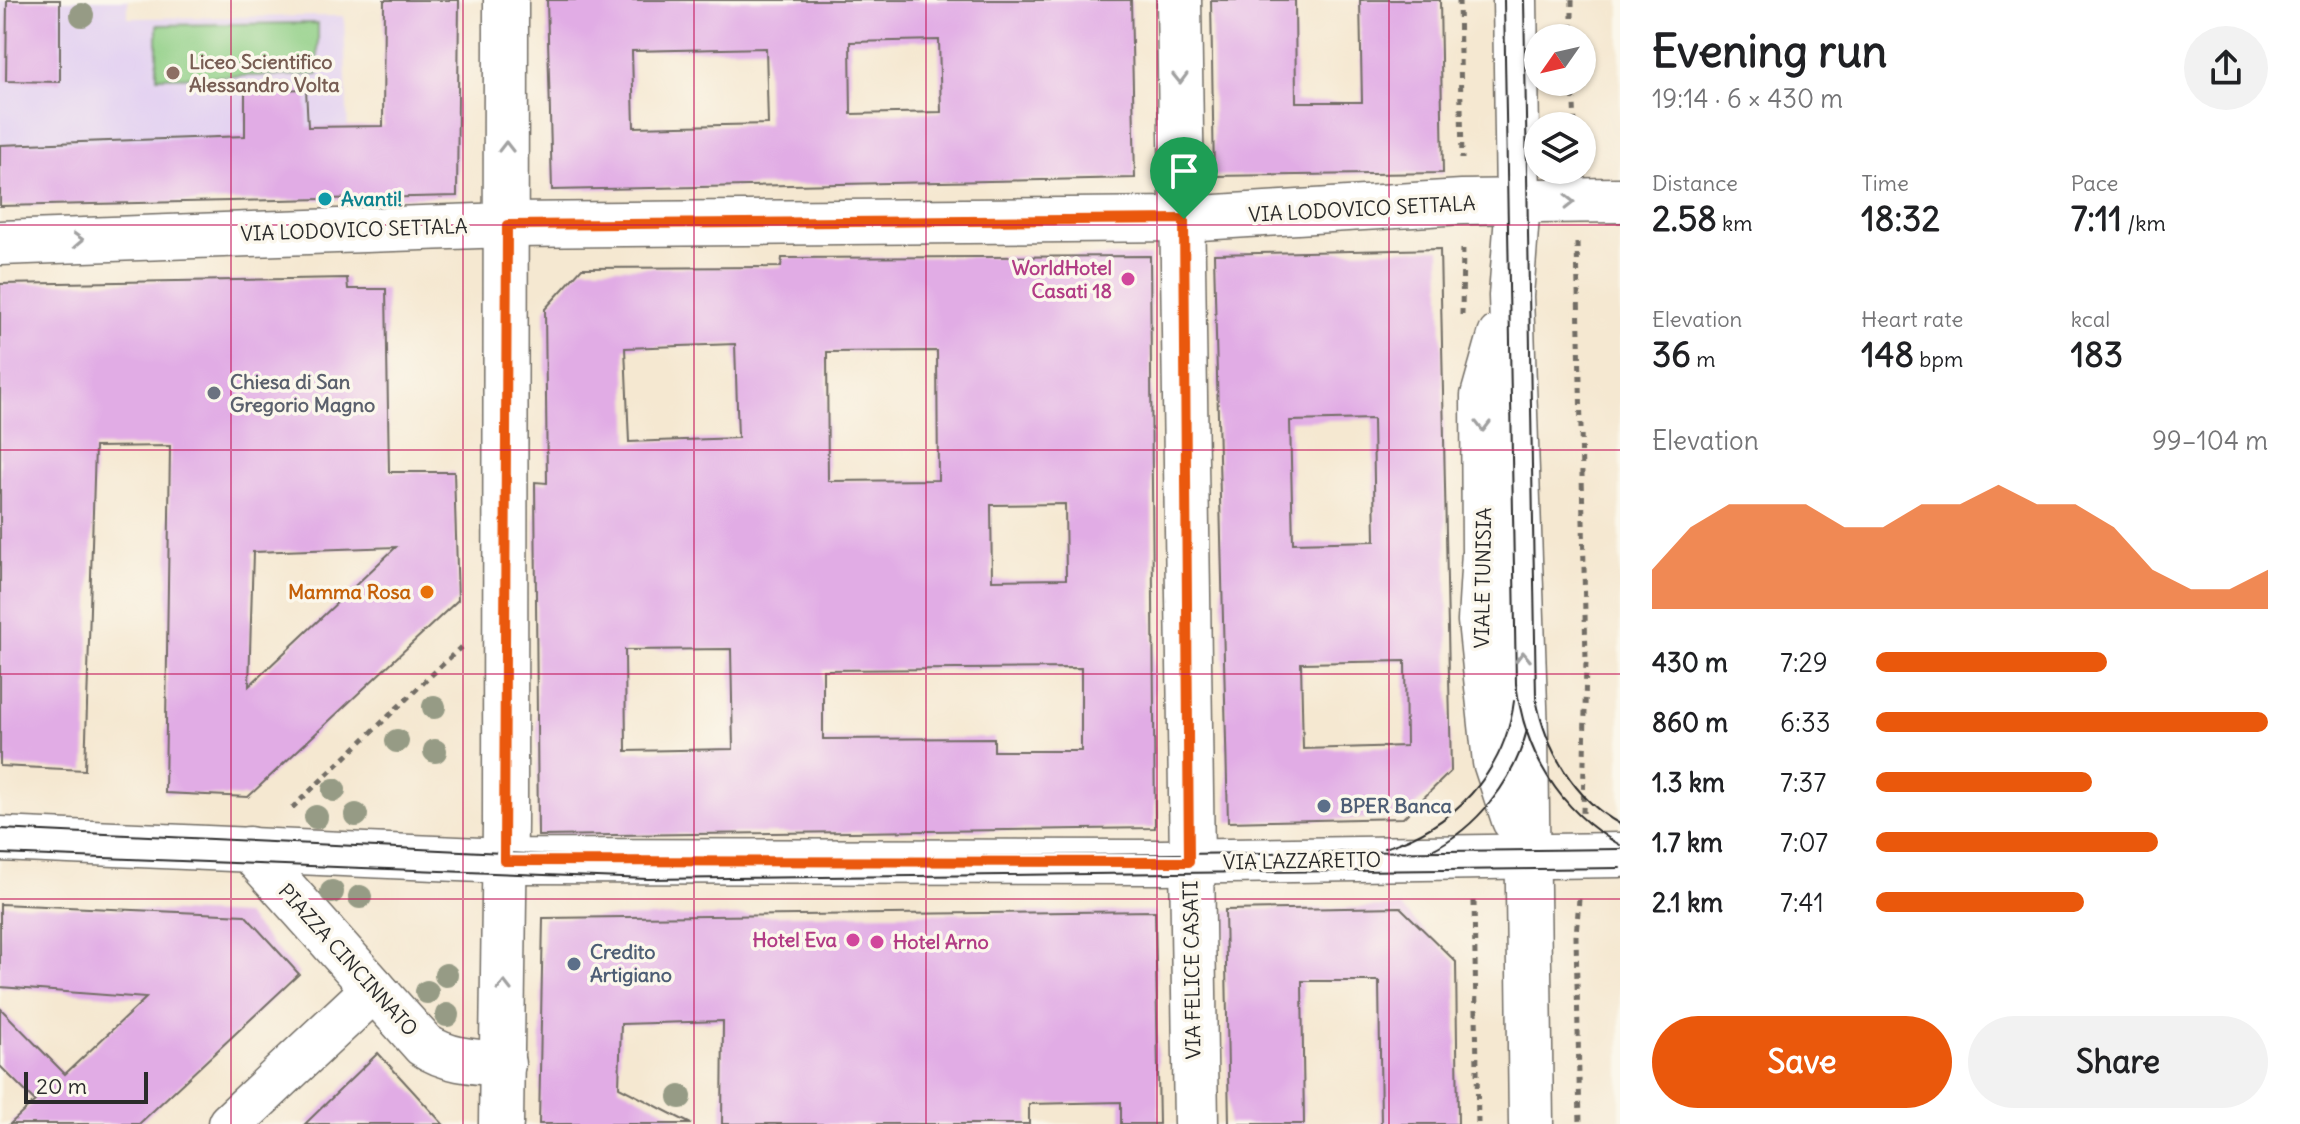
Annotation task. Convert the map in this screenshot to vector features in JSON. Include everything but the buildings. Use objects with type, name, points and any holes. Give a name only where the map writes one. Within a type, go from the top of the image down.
[{"type":"street","points":[[501,1124],[506,0]]},
{"type":"street","name":"VIA FELICE CASATI","points":[[1179,0],[1184,219],[1189,862],[1196,1124]]},
{"type":"street","name":"VIALE TUNISIA","points":[[1515,0],[1518,202],[1511,296],[1526,735],[1531,1124]]},
{"type":"street","name":"VIA LODOVICO SETTALA","points":[[0,243],[507,225],[1184,219],[1518,202],[1620,200]]},
{"type":"street","points":[[0,839],[249,849]]},
{"type":"street","name":"PIAZZA CINCINNATO","points":[[249,849],[504,861]]},
{"type":"street","name":"PIAZZA CINCINNATO","points":[[249,849],[424,1045],[438,1054],[503,1064]]},
{"type":"street","name":"VIA LAZZARETTO","points":[[504,861],[1189,862],[1620,855]]},
{"type":"street","points":[[230,1124],[374,989]]},
{"type":"path","points":[[1459,0],[1462,167]]},
{"type":"path","points":[[1572,0],[1572,24]]},
{"type":"path","points":[[1577,231],[1585,756]]},
{"type":"path","points":[[249,849],[468,640]]},
{"type":"path","points":[[1474,902],[1478,1124]]},
{"type":"path","points":[[1579,913],[1580,1124]]},
{"type":"shaded area","name":"Liceo Scientifico Alessandro Volta","points":[[0,0],[128,0],[128,18],[344,16],[350,199],[0,206]]},
{"type":"green space","points":[[318,23],[318,75],[157,77],[157,25]]},
{"type":"tram line","points":[[1504,0],[1516,684],[1527,733],[1548,777],[1579,815],[1620,845]]},
{"type":"tram line","points":[[1524,0],[1536,698],[1546,735],[1564,770],[1589,801],[1620,824]]},
{"type":"tram line","points":[[1384,848],[1432,827],[1471,794],[1499,752],[1509,727],[1514,701]]},
{"type":"tram line","points":[[1430,851],[1463,830],[1491,801],[1513,767],[1527,730]]},
{"type":"tram line","points":[[0,829],[651,860],[1620,849]]},
{"type":"tram line","points":[[0,854],[648,879],[1620,868]]},
{"type":"place","name":"Liceo Scientifico Alessandro Volta","points":[[173,73]]},
{"type":"place","name":"Avanti!","points":[[325,199]]},
{"type":"place","name":"WorldHotel Casati 18","points":[[1128,279]]},
{"type":"place","name":"Chiesa di San Gregorio Magno","points":[[214,393]]},
{"type":"place","name":"Mamma Rosa","points":[[427,592]]},
{"type":"place","name":"BPER Banca","points":[[1324,806]]},
{"type":"place","name":"Hotel Eva","points":[[853,940]]},
{"type":"place","name":"Hotel Arno","points":[[877,942]]},
{"type":"place","name":"Credito Artigiano","points":[[574,964]]},
{"type":"route","points":[[1184,219],[1189,862],[504,861],[507,225],[1184,219]]}]
